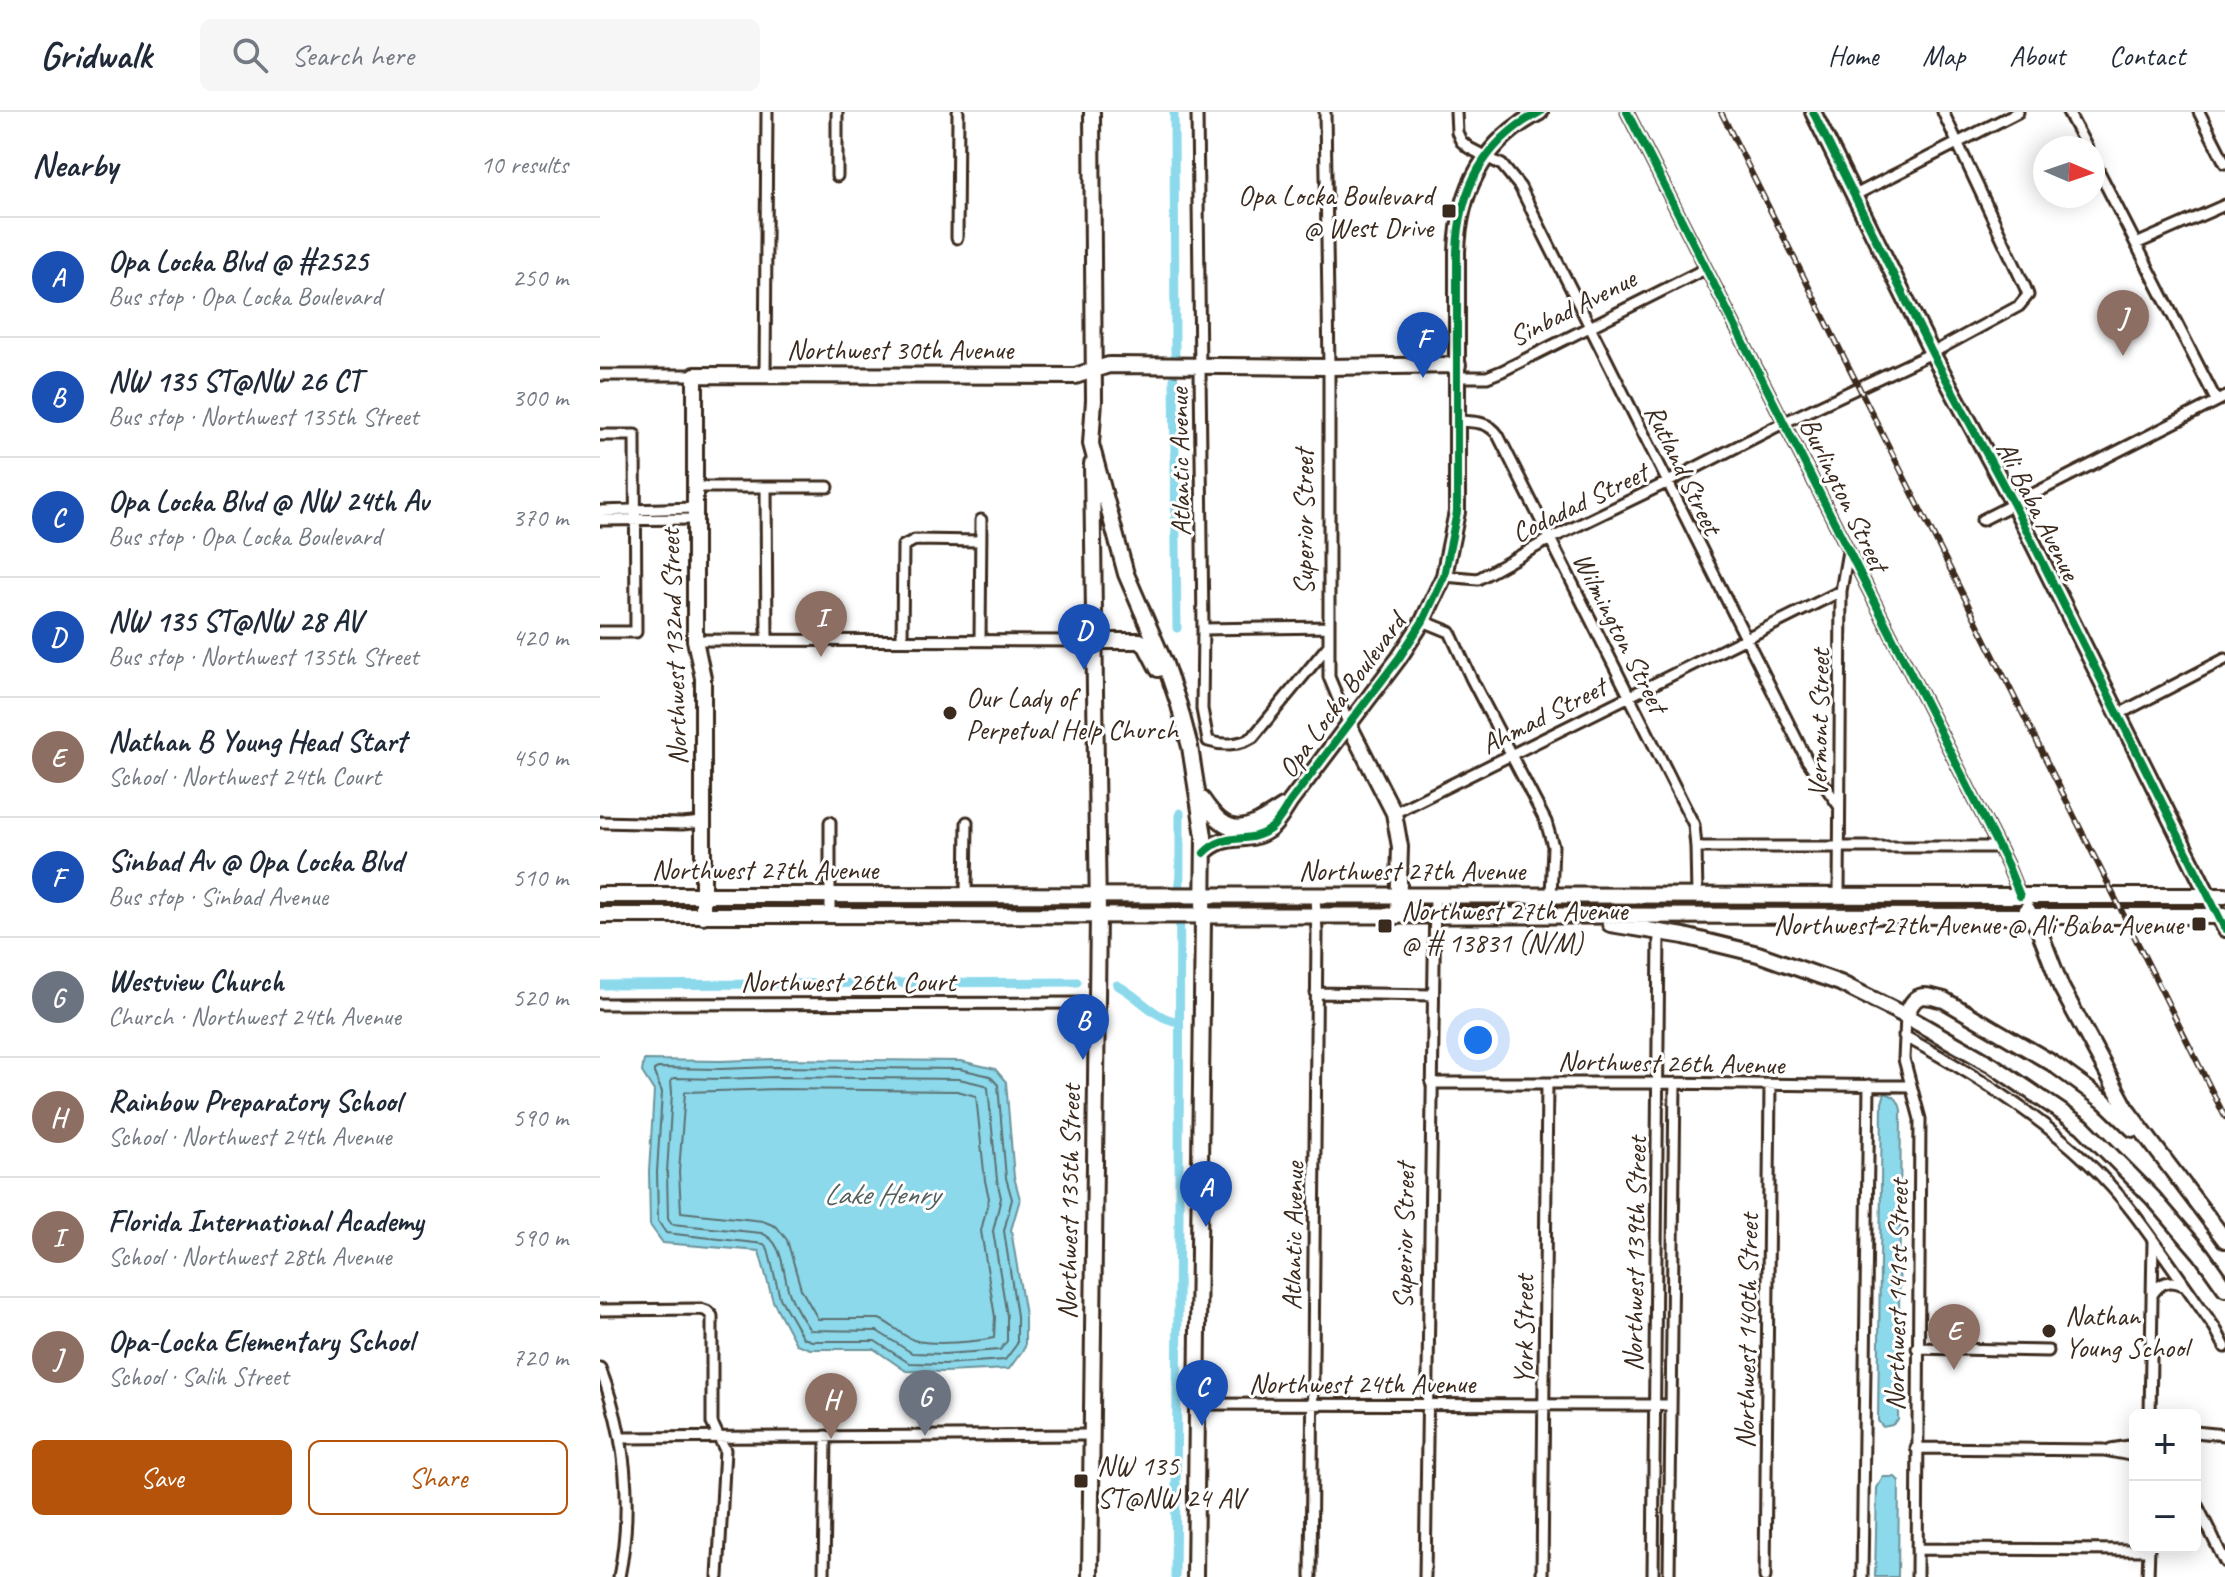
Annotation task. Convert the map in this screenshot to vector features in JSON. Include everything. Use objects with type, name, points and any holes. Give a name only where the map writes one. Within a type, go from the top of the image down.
[{"type":"main road","points":[[1092,112],[1091,444],[1126,574],[1179,705],[1192,758],[1203,828],[1204,853],[1197,917],[1195,1577]]},
{"type":"main road","name":"Opa Locka Boulevard","points":[[1204,853],[1215,842],[1261,834],[1279,819],[1399,658],[1423,621],[1444,576],[1457,512],[1458,232],[1472,183],[1487,157],[1510,130],[1540,112]]},
{"type":"main road","name":"Ali Baba Avenue","points":[[1813,112],[1932,353],[2013,503],[2208,896],[2223,920]]},
{"type":"main road","name":"Northwest 30th Avenue","points":[[695,375],[1075,376],[1109,365],[1199,366]]},
{"type":"main road","name":"Sinbad Avenue","points":[[1199,366],[1458,371]]},
{"type":"main road","name":"Northwest 132nd Street","points":[[695,375],[695,640],[703,678],[703,916]]},
{"type":"main road","name":"Northwest 135th Street","points":[[1090,1577],[1098,916],[1091,444]]},
{"type":"main road","points":[[1096,641],[1131,639],[1146,646],[1164,686],[1184,751],[1192,758]]},
{"type":"main road","name":"Superior Street","points":[[1349,725],[1394,813],[1400,847],[1398,916]]},
{"type":"main road","points":[[1198,793],[1217,820],[1235,827],[1252,826],[1290,802]]},
{"type":"main road","name":"Northwest 27th Avenue","points":[[600,895],[2225,896]]},
{"type":"main road","points":[[1740,916],[1757,907],[1765,896]]},
{"type":"main road","points":[[1772,916],[1776,907],[1802,896]]},
{"type":"main road","points":[[2020,896],[2061,987],[2129,1113],[2225,1240]]},
{"type":"main road","name":"Northwest 27th Avenue","points":[[600,915],[2031,916],[2223,920]]},
{"type":"main road","points":[[1583,917],[1758,954],[1840,983],[1992,1065],[2082,1126],[2153,1198],[2201,1254],[2225,1288]]},
{"type":"main road","points":[[1906,1016],[1911,1002],[1918,997],[1928,995],[1944,1000],[2052,1063],[2104,1101],[2159,1154]]},
{"type":"street","points":[[765,374],[767,112]]},
{"type":"street","points":[[837,112],[837,176]]},
{"type":"street","points":[[957,238],[958,112]]},
{"type":"street","name":"Atlantic Avenue","points":[[1197,112],[1202,709],[1208,741],[1242,743],[1253,737],[1328,646]]},
{"type":"street","name":"Superior Street","points":[[1325,112],[1329,677],[1349,725]]},
{"type":"street","name":"Rutland Street","points":[[1456,112],[1457,132],[1461,141],[1502,165],[1520,187],[1807,760],[1839,806]]},
{"type":"street","name":"Burlington Street","points":[[1627,112],[2020,896]]},
{"type":"street","points":[[1943,112],[1958,141]]},
{"type":"street","points":[[1855,195],[2018,112]]},
{"type":"street","points":[[2068,112],[2081,136]]},
{"type":"street","points":[[2199,112],[2225,163]]},
{"type":"street","name":"Codadad Street","points":[[1444,576],[1478,579],[1550,539],[1932,353],[2019,306],[2028,295],[1958,141]]},
{"type":"street","points":[[1982,520],[2221,398],[2105,183]]},
{"type":"street","points":[[2136,244],[2225,205]]},
{"type":"street","name":"Sinbad Avenue","points":[[1458,371],[1491,376],[1705,269]]},
{"type":"street","name":"Northwest 30th Avenue","points":[[600,375],[695,375]]},
{"type":"street","name":"Wilmington Street","points":[[1458,421],[1483,423],[1495,431],[1694,825],[1697,896]]},
{"type":"street","points":[[600,435],[635,435],[636,632],[600,632]]},
{"type":"street","points":[[694,487],[828,487]]},
{"type":"street","points":[[766,487],[767,640]]},
{"type":"street","points":[[600,511],[635,516]]},
{"type":"street","points":[[600,520],[694,514]]},
{"type":"street","points":[[980,640],[981,520]]},
{"type":"street","points":[[902,640],[903,546],[915,540],[981,541]]},
{"type":"street","name":"Vermont Street","points":[[1839,896],[1841,591],[1848,551]]},
{"type":"street","name":"Ahmad Street","points":[[1394,813],[1841,591]]},
{"type":"street","points":[[1423,621],[1450,632],[1550,832],[1553,853],[1551,896]]},
{"type":"street","points":[[1203,629],[1329,627]]},
{"type":"street","points":[[695,640],[1096,641]]},
{"type":"street","points":[[2117,715],[2225,659]]},
{"type":"street","points":[[600,822],[703,822]]},
{"type":"street","points":[[830,822],[830,916]]},
{"type":"street","points":[[966,896],[967,822]]},
{"type":"street","points":[[1696,847],[1998,847]]},
{"type":"street","name":"Superior Street","points":[[1425,1577],[1435,896]]},
{"type":"street","name":"Atlantic Avenue","points":[[1311,1577],[1315,897]]},
{"type":"street","name":"Northwest 139th Street","points":[[1653,1577],[1659,931]]},
{"type":"street","points":[[1316,993],[1432,995]]},
{"type":"street","name":"Northwest 26th Court","points":[[600,1004],[1097,1003]]},
{"type":"street","name":"Northwest 141st Street","points":[[1906,1016],[1904,1059],[1920,1119],[1917,1577]]},
{"type":"street","points":[[1904,1036],[1962,1068],[2052,1130],[2108,1184],[2134,1213],[2215,1328],[2225,1347]]},
{"type":"street","name":"Northwest 26th Avenue","points":[[1431,1083],[1911,1086]]},
{"type":"street","name":"York Street","points":[[1542,1577],[1547,1083]]},
{"type":"street","name":"Northwest 139th Street","points":[[1669,1577],[1675,1083]]},
{"type":"street","name":"Northwest 140th Street","points":[[1765,1577],[1770,1085]]},
{"type":"street","name":"Northwest 141st Street","points":[[1862,1577],[1869,1085]]},
{"type":"street","points":[[2150,1409],[2153,1242]]},
{"type":"street","points":[[1656,1253],[1673,1254]]},
{"type":"street","points":[[2152,1295],[2158,1287],[2168,1282],[2185,1287]]},
{"type":"street","points":[[600,1310],[699,1309],[710,1313],[713,1320],[712,1423],[725,1450],[718,1577]]},
{"type":"street","points":[[1917,1348],[2048,1351]]},
{"type":"street","points":[[600,1368],[621,1438],[627,1506],[619,1577]]},
{"type":"street","name":"Northwest 24th Avenue","points":[[1196,1404],[1671,1405]]},
{"type":"street","points":[[2201,1434],[2225,1435]]},
{"type":"street","points":[[621,1438],[1092,1435]]},
{"type":"street","points":[[824,1577],[826,1436]]},
{"type":"street","points":[[1916,1448],[2104,1450],[2129,1446]]},
{"type":"street","points":[[2104,1450],[2129,1455]]},
{"type":"street","points":[[2201,1513],[2225,1562]]},
{"type":"street","points":[[1917,1549],[2129,1548]]},
{"type":"street","points":[[2148,1577],[2149,1553]]},
{"type":"water","name":"Lake Henry","points":[[644,1060],[961,1061],[995,1069],[1006,1082],[1014,1177],[1020,1199],[1011,1230],[1025,1315],[1025,1347],[1009,1369],[906,1371],[874,1349],[810,1349],[796,1344],[773,1301],[759,1251],[663,1243],[650,1225],[649,1172],[654,1091],[642,1072]]},
{"type":"water","points":[[1885,1093],[1896,1099],[1901,1110],[1898,1420],[1883,1427],[1878,1421],[1882,1103]]},
{"type":"water","points":[[1883,1477],[1895,1477],[1899,1481],[1898,1577],[1875,1577],[1877,1488]]},
{"type":"waterway","points":[[1174,112],[1175,354]]},
{"type":"waterway","points":[[1174,379],[1177,628]]},
{"type":"waterway","points":[[1175,1577],[1180,813]]},
{"type":"waterway","points":[[600,985],[1077,982]]},
{"type":"waterway","points":[[1117,985],[1161,1016],[1179,1022]]},
{"type":"railway","points":[[1721,112],[2225,1117]]},
{"type":"cycle path","points":[[1204,853],[1220,842],[1261,834],[1276,823],[1399,658],[1423,621],[1444,576],[1457,512],[1457,252],[1463,208],[1469,188],[1490,153],[1504,137],[1540,112]]},
{"type":"cycle path","points":[[1627,112],[2007,864],[2020,896]]},
{"type":"cycle path","points":[[1813,112],[1932,353],[2013,503],[2225,929]]},
{"type":"place","name":"Opa Locka Boulevard @ West Drive","points":[[1449,211]]},
{"type":"place","name":"Opa-Locka Elementary School","points":[[2123,356]]},
{"type":"place","name":"Sinbad Av @ Opa Locka Blvd","points":[[1423,378]]},
{"type":"place","name":"Florida International Academy","points":[[821,657]]},
{"type":"place","name":"NW 135 ST@NW 28 AV","points":[[1084,670]]},
{"type":"place","name":"Our Lady of Perpetual Help Church","points":[[950,713]]},
{"type":"place","name":"Northwest 27th Avenue @ Ali Baba Avenue","points":[[2199,924]]},
{"type":"place","name":"Northwest 27th Avenue @ # 13831 (N/M)","points":[[1385,926]]},
{"type":"place","name":"NW 135 ST@NW 26 CT","points":[[1083,1060]]},
{"type":"place","name":"Opa Locka Blvd @ #2525","points":[[1206,1227]]},
{"type":"place","name":"Nathan Young School","points":[[2049,1331]]},
{"type":"place","name":"Nathan B Young Head Start","points":[[1954,1370]]},
{"type":"place","name":"Opa Locka Blvd @ NW 24th Av","points":[[1202,1426]]},
{"type":"place","name":"Westview Church","points":[[925,1436]]},
{"type":"place","name":"Rainbow Preparatory School","points":[[831,1439]]},
{"type":"place","name":"NW 135 ST@NW 24 AV","points":[[1081,1481]]}]
